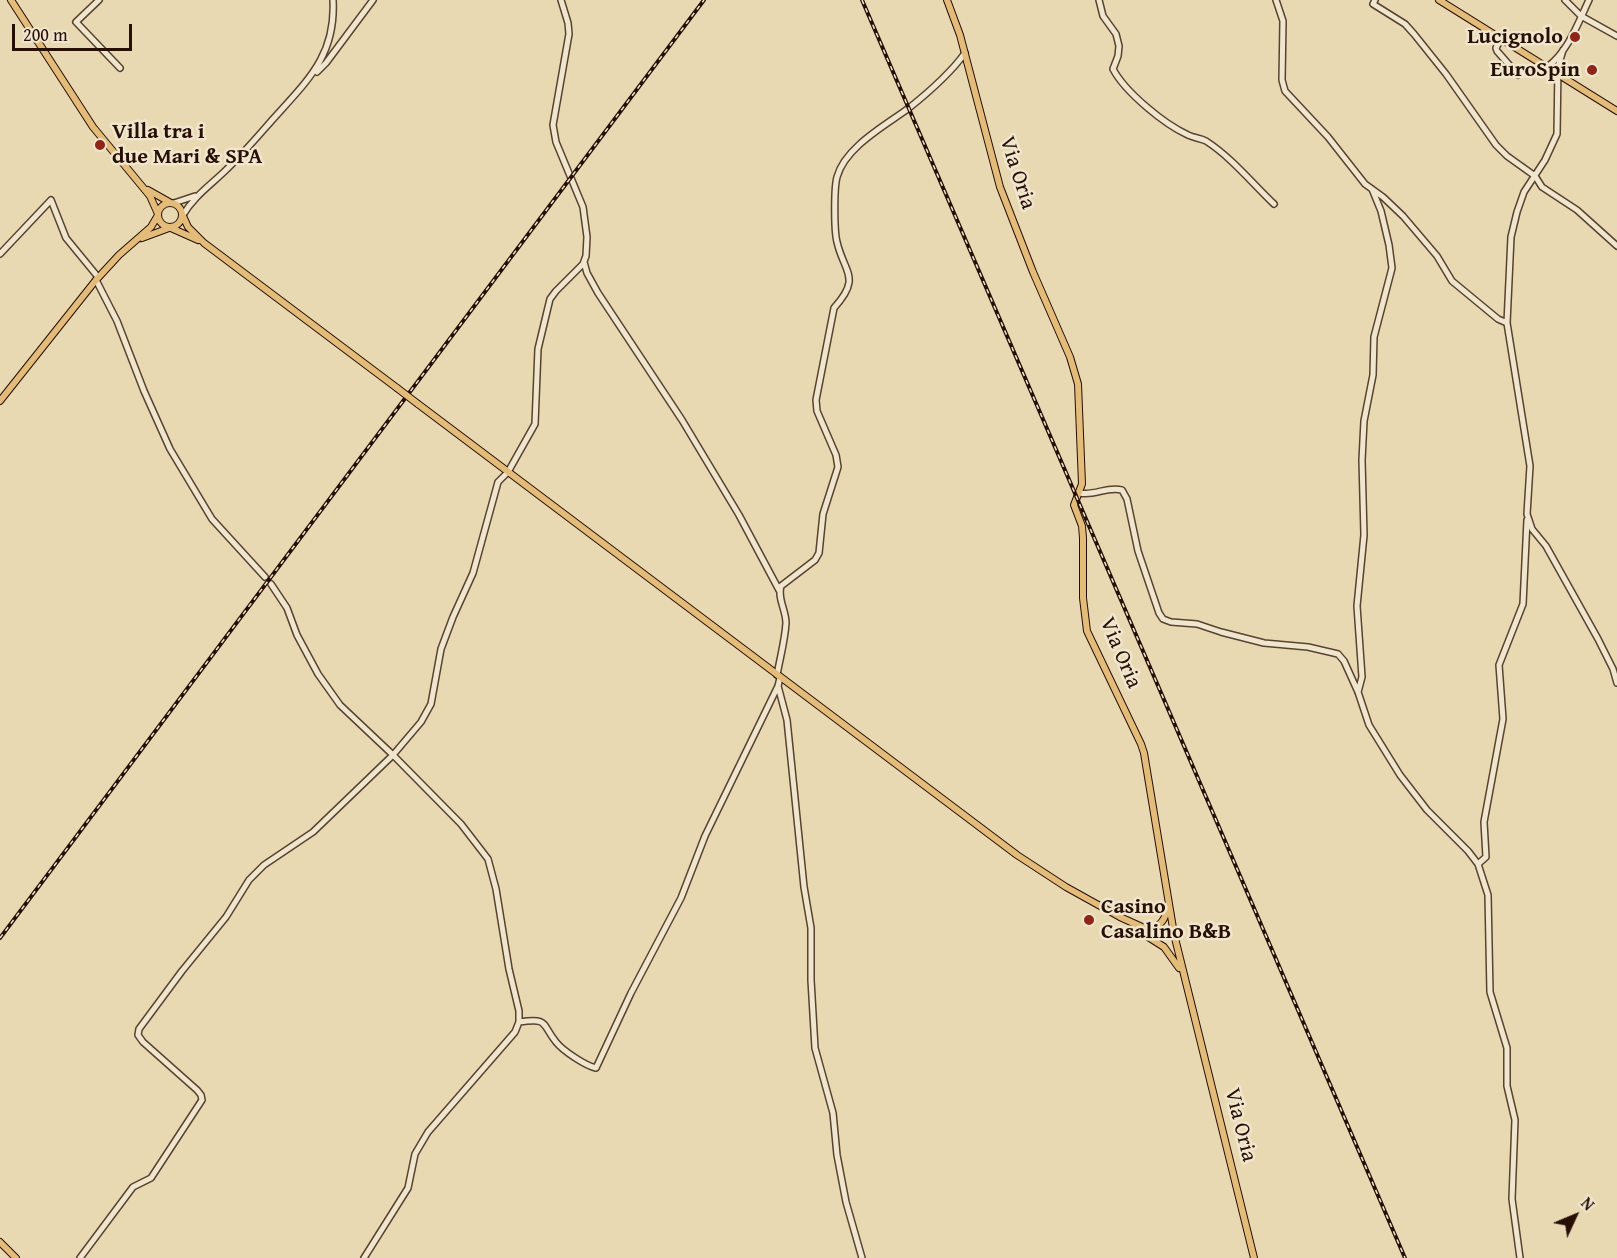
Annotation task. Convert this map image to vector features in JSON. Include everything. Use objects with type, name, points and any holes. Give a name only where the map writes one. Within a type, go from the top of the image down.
[{"type":"main road","points":[[11,0],[93,127],[154,202],[161,223],[204,243]]},
{"type":"main road","name":"Via Oria","points":[[947,0],[965,53],[1000,187],[1033,272],[1070,357],[1078,384],[1082,460],[1080,493],[1074,505],[1083,531],[1083,598],[1087,631],[1141,744],[1174,936],[1254,1258]]},
{"type":"main road","points":[[1439,0],[1617,111]]},
{"type":"main road","points":[[139,182],[153,194],[180,207],[188,227],[204,243],[1017,855],[1154,940],[1169,954],[1183,974]]},
{"type":"main road","points":[[0,400],[97,278],[151,227],[161,207],[172,203]]},
{"type":"main road","points":[[134,243],[154,232],[179,224],[183,215]]},
{"type":"main road","points":[[1142,927],[1154,928],[1160,923],[1166,912],[1167,898]]},
{"type":"main road","points":[[1087,899],[1142,927],[1174,936]]},
{"type":"main road","points":[[1154,940],[1166,942],[1174,936]]},
{"type":"main road","points":[[0,1242],[16,1258]]},
{"type":"street","points":[[99,0],[76,22],[120,68]]},
{"type":"street","points":[[311,77],[324,56],[330,36],[333,0]]},
{"type":"street","points":[[183,215],[326,63],[373,0]]},
{"type":"street","points":[[80,1258],[133,1187],[151,1178],[202,1100],[197,1090],[142,1041],[138,1035],[139,1029],[226,917],[249,880],[264,865],[313,832],[393,754],[421,722],[431,704],[441,649],[473,573],[498,482],[508,472],[535,424],[538,349],[550,299],[584,262],[586,256],[587,237],[583,207],[556,142],[552,126],[569,34],[561,0]]},
{"type":"street","points":[[1099,0],[1103,16],[1116,34],[1119,46],[1113,69],[1117,77],[1154,114],[1189,135],[1204,140],[1216,149],[1274,204]]},
{"type":"street","points":[[1276,0],[1283,21],[1282,80],[1285,91],[1328,137],[1365,184],[1383,197],[1410,224],[1437,256],[1452,281],[1498,319],[1507,323]]},
{"type":"street","points":[[1376,0],[1373,4],[1405,24],[1414,34],[1446,74],[1496,145],[1535,176],[1542,186],[1577,210],[1617,246]]},
{"type":"street","points":[[1564,0],[1581,16],[1617,36]]},
{"type":"street","points":[[1546,67],[1563,50],[1589,0]]},
{"type":"street","points":[[1501,39],[1497,51],[1518,75]]},
{"type":"street","points":[[1478,864],[1486,857],[1484,822],[1503,719],[1499,665],[1523,604],[1527,514],[1531,482],[1507,323],[1511,237],[1524,192],[1557,134],[1558,74],[1563,50]]},
{"type":"street","points":[[779,591],[781,586],[815,560],[819,553],[823,514],[838,467],[836,455],[817,411],[816,400],[834,308],[849,287],[849,272],[837,242],[837,177],[844,163],[860,144],[926,92],[957,65],[965,53]]},
{"type":"street","points":[[1358,692],[1362,677],[1357,606],[1364,535],[1362,460],[1364,421],[1373,375],[1374,337],[1392,268],[1384,222],[1372,189]]},
{"type":"street","points":[[172,203],[193,198],[202,193]]},
{"type":"street","points":[[0,254],[51,200],[66,238],[97,278],[170,449],[212,519],[265,578]]},
{"type":"street","points":[[519,1022],[539,1021],[546,1024],[557,1044],[589,1067],[597,1068],[631,993],[681,898],[705,836],[778,687],[786,623],[785,610],[779,591],[739,514],[682,420],[598,293],[584,262]]},
{"type":"street","points":[[1080,493],[1088,495],[1113,488],[1122,490],[1127,499],[1138,551],[1163,619],[1171,622],[1197,624],[1264,643],[1308,647],[1338,654],[1344,661],[1358,692],[1369,726],[1400,775],[1426,810],[1468,851],[1478,864],[1488,895],[1490,992],[1508,1048],[1507,1086],[1515,1120],[1512,1199],[1520,1258]]},
{"type":"street","points":[[1527,514],[1532,529],[1546,546],[1598,639],[1613,669],[1617,683]]},
{"type":"street","points":[[271,584],[287,608],[297,635],[323,682],[340,705],[393,754],[461,824],[488,859],[496,889],[519,1022],[515,1032],[428,1132],[415,1154],[408,1188],[364,1258]]},
{"type":"street","points":[[778,687],[788,720],[804,886],[811,928],[811,999],[815,1048],[833,1113],[837,1155],[846,1202],[862,1258]]},
{"type":"railway","points":[[0,938],[704,0]]},
{"type":"railway","points":[[862,0],[1405,1258]]},
{"type":"place","name":"Lucignolo","points":[[1575,37]]},
{"type":"place","name":"EuroSpin","points":[[1592,70]]},
{"type":"place","name":"Villa tra i due Mari & SPA","points":[[100,145]]},
{"type":"place","name":"Casino Casalino B&B","points":[[1089,920]]}]
